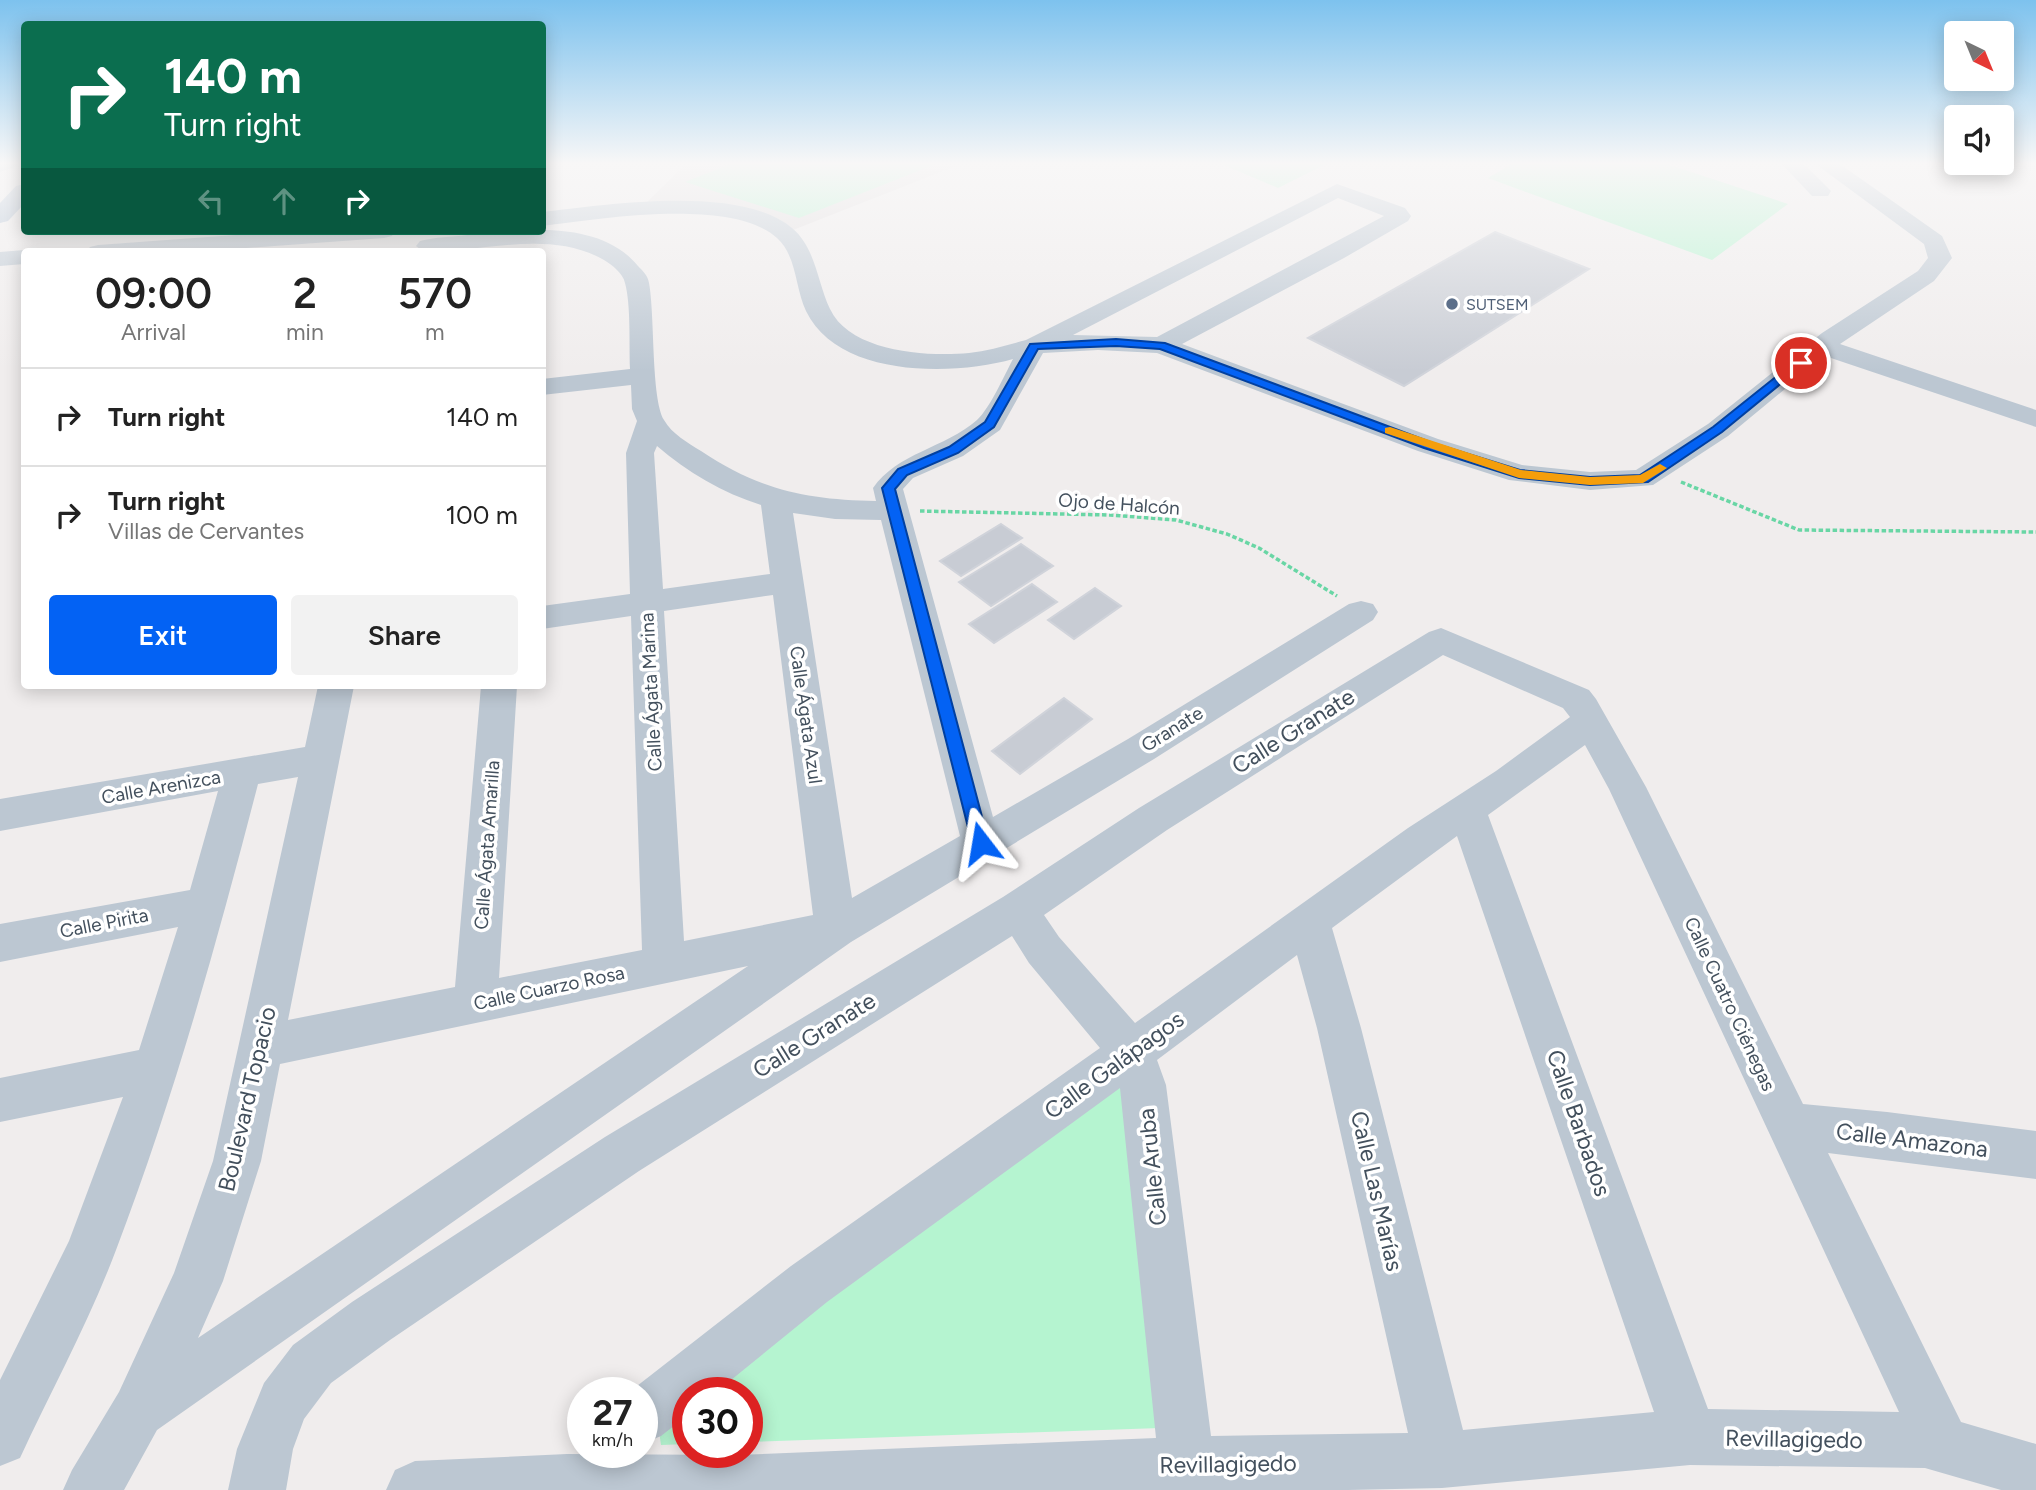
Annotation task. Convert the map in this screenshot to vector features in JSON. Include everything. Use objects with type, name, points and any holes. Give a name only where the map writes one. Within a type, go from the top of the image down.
[{"type":"street","points":[[780,232],[794,244],[820,316],[830,332],[856,346],[908,359],[932,361],[985,359],[1034,346],[1256,232]]},
{"type":"street","points":[[1161,345],[1373,232]]},
{"type":"street","points":[[1034,346],[1116,343],[1161,345],[1428,446],[1519,474],[1590,481],[1643,479],[1718,430],[1821,346],[1926,276],[1940,258],[1934,241],[1921,232]]},
{"type":"street","points":[[152,248],[327,235]]},
{"type":"street","points":[[428,243],[535,236],[595,246],[615,255],[632,269],[638,280],[650,422],[664,437],[709,471],[735,486],[776,501],[813,507],[894,511]]},
{"type":"street","points":[[0,258],[21,257]]},
{"type":"street","points":[[138,1411],[836,929],[981,843],[888,488],[903,472],[953,450],[990,424],[1034,346]]},
{"type":"street","points":[[1821,346],[2036,419]]},
{"type":"street","points":[[546,387],[644,375]]},
{"type":"street","name":"Calle Ágata Marina","points":[[650,422],[640,453],[664,964]]},
{"type":"street","name":"Calle Ágata Azul","points":[[776,501],[836,929]]},
{"type":"street","points":[[546,617],[788,582]]},
{"type":"street","name":"Granate","points":[[981,843],[1141,749],[1361,612]]},
{"type":"street","name":"Calle Cuatro Ciénegas","points":[[1441,640],[1576,699],[1591,721],[1627,787],[1943,1445]]},
{"type":"street","name":"Calle Granate","points":[[257,1490],[265,1449],[283,1402],[312,1364],[446,1269],[622,1154],[1018,910],[1153,819],[1441,640]]},
{"type":"street","name":"Boulevard Topacio","points":[[92,1490],[138,1411],[201,1269],[237,1161],[335,689]]},
{"type":"street","name":"Calle Ágata Amarilla","points":[[475,1003],[499,689]]},
{"type":"street","name":"Calle Galápagos","points":[[658,1404],[808,1284],[993,1154],[1422,839],[1591,721]]},
{"type":"street","name":"Calle Arenizca","points":[[0,815],[322,758]]},
{"type":"street","points":[[0,1438],[89,1254],[158,1068],[207,904],[242,772]]},
{"type":"street","name":"Calle Barbados","points":[[1467,809],[1690,1437]]},
{"type":"street","name":"Calle Pirita","points":[[0,943],[207,904]]},
{"type":"street","name":"Calle Aruba","points":[[1018,910],[1044,950],[1131,1051],[1143,1085],[1150,1127],[1159,1244],[1187,1465]]},
{"type":"street","name":"Calle Las Marías","points":[[1310,923],[1339,1028],[1442,1460]]},
{"type":"street","name":"Calle Cuarzo Rosa","points":[[261,1047],[836,929]]},
{"type":"street","points":[[0,1100],[158,1068]]},
{"type":"street","name":"Calle Amazona","points":[[1788,1126],[1887,1135],[2036,1156]]},
{"type":"street","name":"Revillagigedo","points":[[594,1468],[737,1483],[1187,1465],[1442,1460],[1690,1437],[1925,1440],[2036,1472]]},
{"type":"street","name":"Revillagigedo","points":[[415,1490],[577,1468]]},
{"type":"path","points":[[1655,471],[1799,530],[2036,532]]},
{"type":"path","name":"Ojo de Halcón","points":[[894,511],[1110,515],[1176,520],[1259,548],[1361,612]]},
{"type":"green space","points":[[1634,232],[1751,232],[1712,260]]},
{"type":"green space","points":[[1115,1083],[1127,1088],[1160,1428],[763,1441],[763,1377],[720,1377]]},
{"type":"green space","points":[[672,1413],[672,1445],[661,1445],[658,1423]]},
{"type":"building","name":"SUTSEM","points":[[1495,232],[1589,269],[1404,386],[1308,338]]},
{"type":"building","points":[[1001,524],[1022,538],[961,576],[940,561]]},
{"type":"building","points":[[1021,544],[1053,566],[991,606],[959,582]]},
{"type":"building","points":[[1032,584],[1057,602],[994,643],[969,624]]},
{"type":"building","points":[[1095,588],[1121,606],[1074,639],[1048,620]]},
{"type":"building","points":[[1064,698],[1092,719],[1020,774],[992,751]]},
{"type":"slow traffic","points":[[1390,431],[1428,446],[1519,474],[1590,481],[1643,479],[1660,468]]},
{"type":"place","name":"SUTSEM","points":[[1452,304]]},
{"type":"route","points":[[981,843],[888,488],[903,472],[953,450],[990,424],[1034,346],[1116,343],[1161,345],[1428,446],[1519,474],[1590,481],[1643,479],[1718,430],[1801,363]]}]
